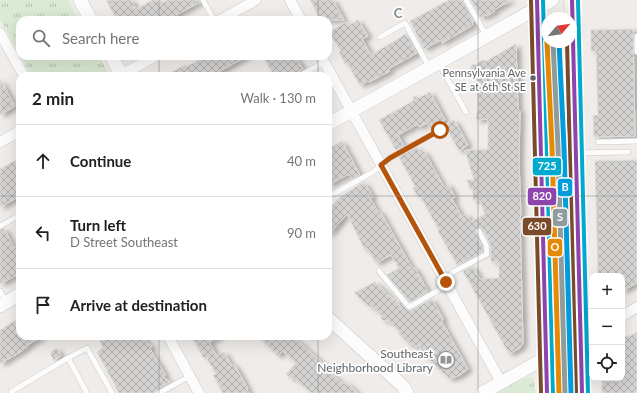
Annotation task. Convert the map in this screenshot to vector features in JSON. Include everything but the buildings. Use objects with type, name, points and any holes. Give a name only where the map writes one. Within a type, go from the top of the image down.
[{"type":"main road","points":[[572,0],[575,153],[586,336],[582,393]]},
{"type":"main road","points":[[537,4],[547,393]]},
{"type":"street","points":[[80,0],[89,16]]},
{"type":"street","points":[[227,16],[256,0]]},
{"type":"street","points":[[290,0],[299,16]]},
{"type":"street","points":[[332,122],[434,66],[537,4],[552,0]]},
{"type":"street","points":[[0,33],[22,72]]},
{"type":"street","points":[[113,60],[120,72]]},
{"type":"street","points":[[127,72],[149,60]]},
{"type":"street","points":[[324,60],[330,72]]},
{"type":"street","points":[[332,76],[501,382]]},
{"type":"street","points":[[0,142],[16,133]]},
{"type":"street","points":[[2,299],[16,295]]},
{"type":"street","points":[[625,314],[637,307]]},
{"type":"street","points":[[332,322],[404,387],[407,393]]},
{"type":"street","points":[[482,393],[586,336]]},
{"type":"street","points":[[170,340],[199,393]]},
{"type":"lane","points":[[203,0],[212,16]]},
{"type":"lane","points":[[466,0],[486,36]]},
{"type":"lane","points":[[380,37],[405,23],[466,112]]},
{"type":"lane","points":[[637,36],[637,52]]},
{"type":"lane","points":[[305,72],[322,60]]},
{"type":"lane","points":[[332,195],[373,172],[390,158],[440,130]]},
{"type":"lane","points":[[598,142],[637,141]]},
{"type":"lane","points":[[575,153],[628,152]]},
{"type":"lane","points":[[0,226],[16,216]]},
{"type":"lane","points":[[379,271],[409,307],[439,290],[446,282],[447,278],[454,272],[487,254],[486,245],[479,231]]},
{"type":"lane","points":[[11,392],[87,348],[112,393]]},
{"type":"lane","points":[[68,358],[87,393]]},
{"type":"lane","points":[[159,393],[190,376]]},
{"type":"green space","points":[[0,0],[68,0],[77,16],[16,16],[16,48],[0,19]]},
{"type":"green space","points":[[545,48],[564,48],[572,324],[552,335]]},
{"type":"green space","points":[[23,60],[101,60],[108,72],[30,72]]},
{"type":"green space","points":[[573,363],[573,393],[553,393],[553,374]]},
{"type":"green space","points":[[528,377],[532,377],[534,381],[535,393],[498,393]]},
{"type":"transit line","name":"630","points":[[531,0],[541,393]]},
{"type":"transit line","name":"820","points":[[537,0],[547,393]]},
{"type":"transit line","name":"725","points":[[543,0],[553,393]]},
{"type":"transit line","name":"820","points":[[572,0],[582,393]]},
{"type":"transit line","name":"725","points":[[578,0],[588,393]]},
{"type":"transit line","name":"O","points":[[547,48],[552,147],[559,393]]},
{"type":"transit line","name":"S","points":[[553,48],[558,147],[565,393]]},
{"type":"transit line","name":"B","points":[[559,48],[564,147],[571,393]]},
{"type":"transit line","name":"630","points":[[567,48],[576,393]]},
{"type":"place","name":"Pennsylvania Ave SE at 6th St SE","points":[[533,78]]},
{"type":"place","name":"Southeast Neighborhood Library","points":[[446,360]]},
{"type":"route","points":[[440,130],[390,158],[381,165],[446,282]]}]
